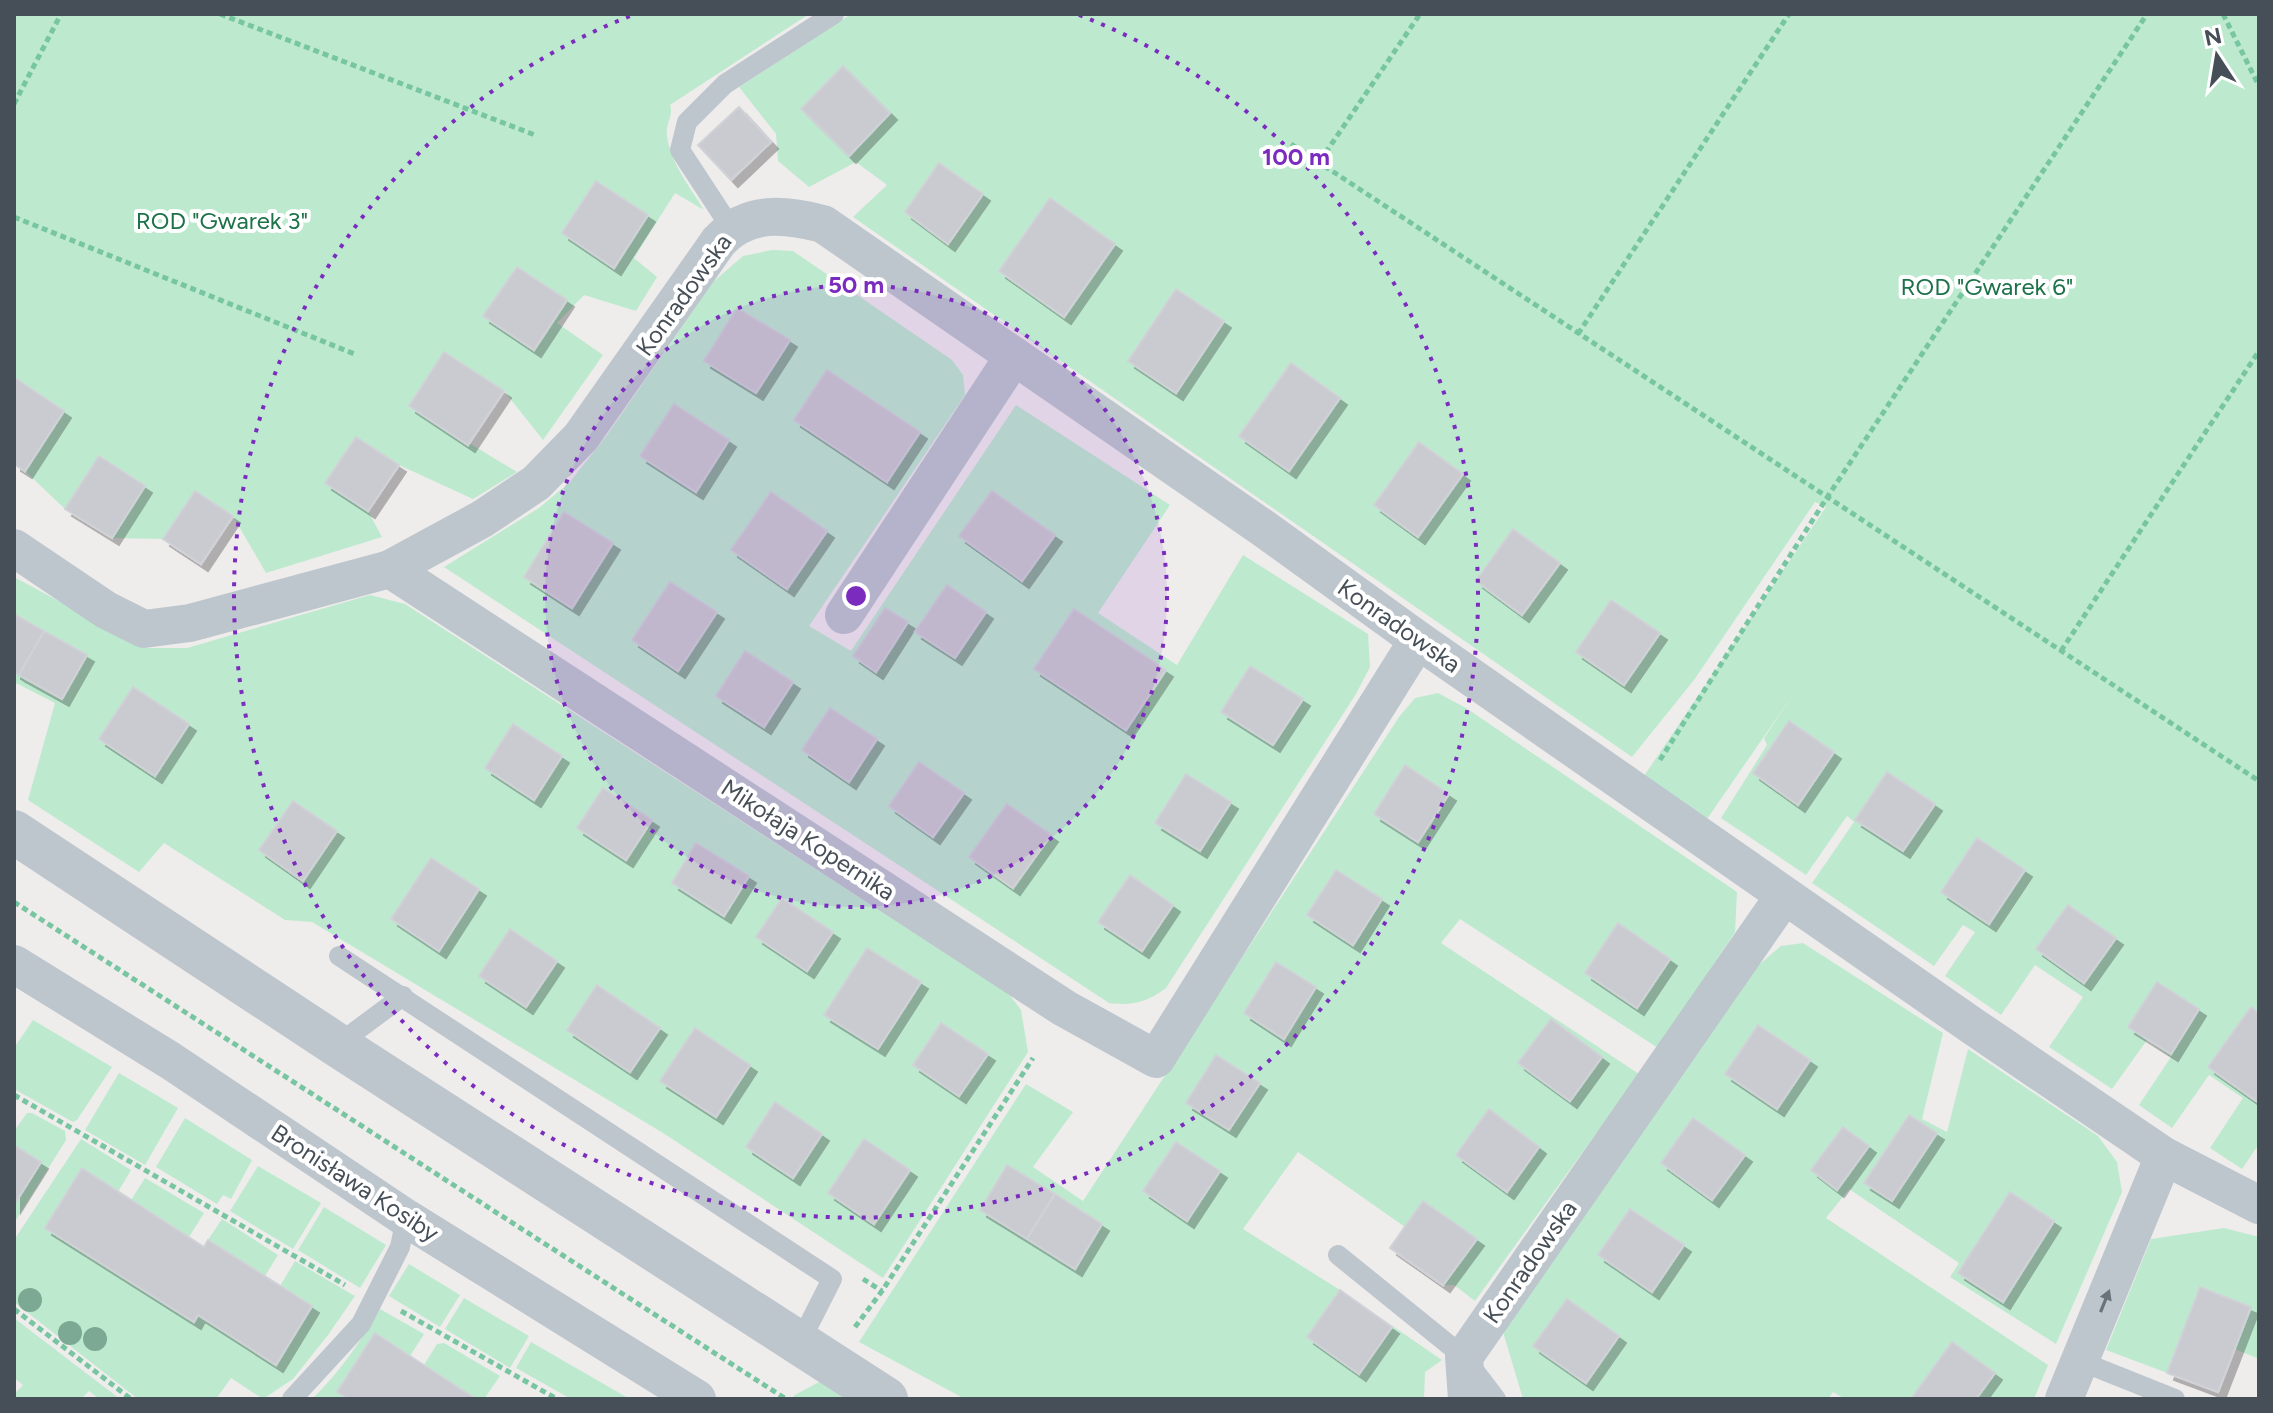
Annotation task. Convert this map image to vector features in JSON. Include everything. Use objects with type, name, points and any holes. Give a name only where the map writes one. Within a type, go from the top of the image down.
[{"type":"street","name":"Konradowska","points":[[390,569],[482,519],[536,483],[581,437],[731,228],[749,219],[771,216],[823,224],[1263,528],[1784,896],[2164,1156],[2259,1205]]},
{"type":"street","points":[[844,615],[1014,356]]},
{"type":"street","points":[[14,548],[106,610],[144,629],[190,623],[390,569]]},
{"type":"street","name":"Mikołaja Kopernika","points":[[390,569],[1064,1008],[1156,1059],[1418,640]]},
{"type":"street","points":[[14,832],[337,1045],[886,1399]]},
{"type":"street","name":"Konradowska","points":[[1464,1357],[1784,896]]},
{"type":"street","name":"Bronisława Kosiby","points":[[14,964],[171,1061],[406,1218],[697,1399]]},
{"type":"street","points":[[2064,1399],[2164,1156]]},
{"type":"street","points":[[1464,1357],[1467,1399]]},
{"type":"lane","points":[[731,228],[680,150],[687,122],[725,84],[834,14]]},
{"type":"lane","points":[[339,956],[832,1279],[814,1354]]},
{"type":"lane","points":[[337,1045],[403,996]]},
{"type":"lane","points":[[292,1399],[361,1324],[400,1247],[406,1218]]},
{"type":"lane","points":[[1338,1255],[1464,1357],[1496,1399]]},
{"type":"lane","points":[[2080,1361],[2175,1399]]},
{"type":"path","points":[[14,104],[61,14]]},
{"type":"path","points":[[220,14],[535,135]]},
{"type":"path","points":[[1320,161],[1420,14]]},
{"type":"path","points":[[1578,334],[1789,14]]},
{"type":"path","points":[[1639,794],[1828,496],[2147,14]]},
{"type":"path","points":[[2223,14],[2259,86]]},
{"type":"path","points":[[1291,144],[2259,781]]},
{"type":"path","points":[[14,217],[357,355]]},
{"type":"path","points":[[2061,651],[2259,351]]},
{"type":"path","points":[[14,902],[786,1399]]},
{"type":"path","points":[[814,1354],[882,1291],[1033,1058]]},
{"type":"path","points":[[14,1095],[355,1290],[375,1296],[557,1399]]},
{"type":"path","points":[[14,1309],[131,1399]]},
{"type":"green space","name":"ROD \"Gwarek 3\"","points":[[14,14],[809,14],[670,105],[669,146],[681,174],[704,210],[675,193],[634,258],[657,277],[636,311],[584,295],[557,323],[603,355],[543,440],[504,391],[445,353],[409,407],[517,472],[473,499],[399,465],[356,437],[325,483],[368,511],[382,537],[266,573],[233,516],[195,491],[163,539],[112,538],[141,483],[99,456],[65,509],[25,471],[64,411],[14,379]],"holes":[[[596,182],[648,215],[614,268],[562,233]],[[516,267],[567,300],[534,350],[484,316]]]},
{"type":"green space","name":"ROD \"Gwarek 6\"","points":[[851,14],[2259,14],[2259,1144],[2242,1169],[2210,1148],[2243,1098],[2209,1075],[2172,1128],[2139,1105],[2171,1057],[2147,1040],[2112,1089],[2049,1047],[2083,997],[2035,965],[2001,1015],[1945,976],[1975,932],[1963,925],[1934,966],[1812,883],[1854,822],[1847,816],[1806,875],[1721,818],[1767,745],[1764,738],[1794,693],[1707,819],[1644,776],[1826,507],[1815,502],[1694,680],[1632,757],[853,217],[887,185],[856,162],[809,187],[778,161],[776,134],[739,87]],"holes":[[[843,67],[890,113],[849,155],[801,109]],[[939,164],[983,195],[948,243],[905,212]],[[1050,198],[1115,244],[1064,317]],[[1176,289],[1224,322],[1176,393],[1128,361]],[[1291,363],[1339,398],[1288,470],[1240,436]],[[1419,443],[1463,474],[1418,537],[1374,505]],[[1513,529],[1559,564],[1522,615],[1476,581]],[[1611,600],[1659,633],[1624,685],[1576,652]],[[1789,721],[1834,752],[1798,805],[1753,772]],[[1887,772],[1934,804],[1903,851],[1855,820]],[[1977,838],[2025,870],[1942,892]],[[2068,905],[2116,938],[2084,983],[2036,949]],[[2157,982],[2199,1009],[2171,1054],[2128,1027]]]},
{"type":"green space","points":[[772,250],[793,251],[952,360],[963,375],[965,395],[809,626],[851,651],[1016,405],[1170,505],[1098,613],[1177,665],[1243,555],[1368,634],[1370,667],[1356,694],[1166,988],[1152,997],[1133,1003],[1109,1003],[444,567],[539,508],[570,482],[607,435],[713,282],[743,256]],"holes":[[[737,308],[789,340],[757,392],[704,361]],[[827,370],[920,433],[887,482],[794,420]],[[674,404],[729,440],[696,492],[640,456]],[[992,491],[1055,535],[960,536]],[[771,493],[827,531],[787,589],[731,551]],[[565,512],[613,543],[571,608],[524,577]],[[670,582],[716,612],[679,670],[632,640]],[[947,585],[986,612],[954,658],[915,632]],[[885,608],[908,623],[876,671],[853,656]],[[1074,609],[1166,669],[1126,730],[1034,668]],[[1250,666],[1302,699],[1273,745],[1221,712]],[[830,708],[877,740],[849,782],[802,750]],[[919,762],[964,793],[933,837],[889,806]],[[1186,774],[1231,802],[1200,851],[1155,823]],[[1007,804],[1051,835],[1013,888],[969,857]],[[1130,876],[1173,905],[1142,951],[1099,922]]]},
{"type":"green space","points":[[14,577],[146,648],[187,648],[370,595],[405,604],[1009,994],[1021,1010],[1028,1052],[883,1278],[663,1133],[312,922],[285,920],[164,843],[139,872],[28,800],[55,703],[14,682],[14,672],[62,699],[86,655],[14,614]],"holes":[[[133,688],[189,724],[155,776],[100,739]],[[603,788],[652,820],[626,860],[577,828]],[[293,801],[337,831],[303,880],[259,850]],[[696,843],[749,876],[724,915],[672,883]],[[431,858],[479,889],[439,950],[391,919]],[[782,898],[833,932],[807,971],[756,938]],[[510,930],[556,961],[526,1006]],[[867,948],[920,982],[878,1049],[824,1015]],[[940,1023],[988,1054],[959,1096],[913,1065]],[[695,1028],[750,1065],[716,1117],[660,1081]],[[775,1103],[822,1134],[793,1177],[746,1147]],[[864,1140],[910,1170],[874,1223],[828,1193]]]},
{"type":"green space","points":[[1438,693],[1466,708],[1737,892],[1735,932],[1658,1048],[1460,919],[1441,943],[1639,1074],[1475,1301],[1454,1285],[1443,1285],[1390,1248],[1405,1227],[1298,1152],[1243,1229],[1442,1360],[1425,1372],[1424,1399],[965,1399],[859,1342],[1026,1084],[1073,1112],[1033,1167],[1083,1201],[1399,717],[1415,698]],"holes":[[[1405,766],[1448,794],[1417,842],[1374,814]],[[1336,870],[1382,899],[1353,945],[1307,915]],[[1618,924],[1670,959],[1637,1008],[1585,973]],[[1276,962],[1316,987],[1283,1039],[1244,1013]],[[1602,1057],[1570,1101],[1519,1064]],[[1259,1083],[1229,1130],[1186,1103]],[[1489,1110],[1539,1147],[1507,1191],[1456,1155]],[[1176,1142],[1220,1171],[1187,1221]],[[1007,1165],[1102,1224],[1075,1268],[980,1210]]]},
{"type":"green space","points":[[1803,943],[1943,1033],[1922,1119],[1947,1132],[1968,1049],[2098,1136],[2117,1162],[2122,1192],[2056,1344],[1950,1277],[1959,1263],[1849,1189],[1826,1218],[2048,1365],[2034,1399],[1845,1399],[1833,1392],[1828,1399],[1523,1399],[1500,1322],[1754,969],[1781,946]],"holes":[[[1693,1118],[1745,1155],[1712,1200],[1661,1163]],[[2011,1193],[2054,1221],[2003,1301]],[[1630,1209],[1683,1245],[1599,1255]],[[1567,1299],[1619,1336],[1586,1383],[1534,1346]]]},
{"type":"green space","points":[[33,1020],[112,1067],[73,1122],[14,1089],[14,1048]]},
{"type":"green space","points":[[119,1073],[178,1108],[145,1165],[85,1130]]},
{"type":"green space","points":[[27,1113],[65,1131],[66,1140],[14,1223],[14,1205],[41,1162],[14,1145],[14,1131]]},
{"type":"green space","points":[[185,1118],[252,1160],[231,1199],[223,1195],[217,1204],[156,1167]]},
{"type":"green space","points":[[81,1139],[131,1170],[118,1192],[45,1228],[193,1322],[198,1315],[280,1286],[295,1261],[355,1296],[293,1379],[263,1399],[231,1378],[216,1399],[138,1399],[14,1302],[14,1240]]},
{"type":"green space","points":[[258,1166],[321,1203],[293,1249],[230,1211]]},
{"type":"green space","points":[[145,1178],[204,1213],[189,1237],[131,1200]]},
{"type":"green space","points":[[324,1207],[386,1245],[360,1288],[298,1250]]},
{"type":"green space","points":[[222,1219],[278,1255],[265,1276],[208,1240]]},
{"type":"green space","points":[[2224,1228],[2259,1237],[2259,1359],[2235,1349],[2218,1392],[2106,1350],[2151,1239]]},
{"type":"green space","points":[[409,1264],[460,1295],[440,1327],[389,1296]]},
{"type":"green space","points":[[464,1298],[529,1336],[510,1368],[445,1329]]},
{"type":"green space","points":[[380,1309],[424,1334],[410,1356],[348,1399],[312,1399],[349,1356]]},
{"type":"green space","points":[[14,1318],[120,1399],[99,1399],[89,1391],[81,1399],[14,1399],[14,1394],[23,1385],[14,1378]]},
{"type":"green space","points":[[531,1342],[628,1399],[571,1399],[516,1368]]},
{"type":"green space","points":[[444,1343],[500,1376],[484,1399],[476,1399],[424,1365],[437,1344]]},
{"type":"green space","points":[[821,1381],[852,1399],[798,1399],[793,1396]]},
{"type":"building","points":[[843,66],[890,113],[849,156],[801,109]]},
{"type":"building","points":[[739,107],[771,142],[731,180],[698,145]]},
{"type":"building","points":[[939,163],[983,194],[948,244],[905,212]]},
{"type":"building","points":[[596,181],[648,215],[614,268],[562,233]]},
{"type":"building","points":[[1050,198],[1115,244],[1064,317],[999,271]]},
{"type":"building","points":[[517,267],[567,300],[534,350],[483,316]]},
{"type":"building","points":[[1176,289],[1224,321],[1176,393],[1128,361]]},
{"type":"building","points":[[737,308],[790,340],[756,393],[704,361]]},
{"type":"building","points":[[444,352],[504,391],[468,445],[409,406]]},
{"type":"building","points":[[1291,363],[1340,398],[1289,471],[1239,436]]},
{"type":"building","points":[[827,370],[920,432],[887,482],[794,420]]},
{"type":"building","points":[[15,378],[64,411],[25,471],[14,464]]},
{"type":"building","points":[[674,404],[729,440],[696,492],[640,456]]},
{"type":"building","points":[[356,437],[399,465],[368,511],[325,483]]},
{"type":"building","points":[[1419,442],[1463,474],[1418,537],[1374,505]]},
{"type":"building","points":[[99,456],[145,486],[112,538],[65,509]]},
{"type":"building","points":[[195,491],[233,516],[201,564],[163,539]]},
{"type":"building","points":[[992,491],[1055,535],[1022,581],[959,536]]},
{"type":"building","points":[[771,492],[827,531],[787,589],[731,550]]},
{"type":"building","points":[[564,512],[613,543],[572,608],[524,577]]},
{"type":"building","points":[[1513,529],[1560,563],[1522,615],[1476,581]]},
{"type":"building","points":[[670,582],[717,612],[678,671],[632,640]]},
{"type":"building","points":[[947,585],[986,612],[955,658],[915,632]]},
{"type":"building","points":[[1611,600],[1660,633],[1624,685],[1576,652]]},
{"type":"building","points":[[885,608],[908,622],[876,672],[853,656]]},
{"type":"building","points":[[1074,609],[1166,670],[1126,730],[1034,669]]},
{"type":"building","points":[[14,614],[44,631],[19,675],[14,672]]},
{"type":"building","points":[[44,631],[87,655],[62,699],[19,675]]},
{"type":"building","points":[[745,651],[793,682],[764,727],[716,696]]},
{"type":"building","points":[[1250,666],[1303,699],[1273,745],[1221,712]]},
{"type":"building","points":[[133,687],[189,724],[155,776],[99,739]]},
{"type":"building","points":[[830,708],[877,739],[849,782],[802,750]]},
{"type":"building","points":[[1789,721],[1834,752],[1798,805],[1753,773]]},
{"type":"building","points":[[513,724],[562,756],[534,800],[485,768]]},
{"type":"building","points":[[919,762],[964,793],[933,837],[889,806]]},
{"type":"building","points":[[1405,765],[1449,794],[1418,842],[1374,814]]},
{"type":"building","points":[[1887,772],[1935,804],[1903,851],[1855,820]]},
{"type":"building","points":[[1186,774],[1231,802],[1200,851],[1155,823]]},
{"type":"building","points":[[603,788],[652,820],[626,860],[577,828]]},
{"type":"building","points":[[293,801],[337,831],[303,881],[259,850]]},
{"type":"building","points":[[1007,804],[1051,835],[1013,888],[969,857]]},
{"type":"building","points":[[1977,838],[2025,870],[1989,924],[1941,892]]},
{"type":"building","points":[[696,843],[749,876],[724,916],[672,883]]},
{"type":"building","points":[[431,858],[479,889],[439,951],[391,919]]},
{"type":"building","points":[[1336,870],[1382,899],[1353,945],[1307,915]]},
{"type":"building","points":[[1130,875],[1173,905],[1142,951],[1098,922]]},
{"type":"building","points":[[782,898],[833,932],[807,971],[756,937]]},
{"type":"building","points":[[2068,905],[2116,938],[2084,983],[2036,949]]},
{"type":"building","points":[[1618,923],[1670,959],[1637,1008],[1585,973]]},
{"type":"building","points":[[510,929],[557,961],[526,1007],[479,976]]},
{"type":"building","points":[[867,948],[921,982],[878,1049],[824,1015]]},
{"type":"building","points":[[1276,962],[1316,987],[1284,1039],[1244,1013]]},
{"type":"building","points":[[2157,982],[2199,1009],[2171,1054],[2128,1027]]},
{"type":"building","points":[[597,985],[660,1028],[630,1072],[567,1030]]},
{"type":"building","points":[[2251,1007],[2259,1013],[2259,1103],[2208,1067]]},
{"type":"building","points":[[1551,1019],[1602,1057],[1570,1101],[1518,1063]]},
{"type":"building","points":[[941,1023],[988,1054],[959,1096],[913,1065]]},
{"type":"building","points":[[1758,1025],[1810,1060],[1777,1109],[1725,1074]]},
{"type":"building","points":[[695,1028],[750,1065],[716,1117],[660,1081]]},
{"type":"building","points":[[1216,1055],[1260,1083],[1229,1130],[1186,1103]]},
{"type":"building","points":[[775,1102],[822,1134],[793,1178],[746,1147]]},
{"type":"building","points":[[1489,1109],[1539,1147],[1507,1192],[1456,1155]]},
{"type":"building","points":[[1909,1115],[1937,1133],[1892,1201],[1864,1183]]},
{"type":"building","points":[[1693,1118],[1745,1155],[1712,1200],[1661,1163]]},
{"type":"building","points":[[1843,1127],[1869,1146],[1837,1190],[1811,1170]]},
{"type":"building","points":[[864,1139],[910,1170],[874,1224],[828,1193]]},
{"type":"building","points":[[1176,1142],[1220,1171],[1187,1221],[1143,1191]]},
{"type":"building","points":[[14,1145],[41,1162],[14,1205]]},
{"type":"building","points":[[1007,1165],[1055,1194],[1027,1239],[980,1210]]},
{"type":"building","points":[[82,1168],[204,1247],[208,1240],[312,1306],[276,1365],[198,1315],[194,1322],[45,1228]]},
{"type":"building","points":[[2010,1192],[2054,1221],[2003,1302],[1958,1273]]},
{"type":"building","points":[[1055,1194],[1102,1224],[1075,1269],[1027,1239]]},
{"type":"building","points":[[1423,1201],[1477,1239],[1443,1285],[1390,1248]]},
{"type":"building","points":[[1630,1209],[1684,1245],[1652,1292],[1598,1255]]},
{"type":"building","points":[[2200,1287],[2251,1307],[2218,1392],[2167,1373]]},
{"type":"building","points":[[1340,1290],[1392,1327],[1359,1374],[1307,1337]]},
{"type":"building","points":[[1567,1299],[1619,1336],[1586,1383],[1533,1346]]},
{"type":"building","points":[[375,1333],[476,1399],[348,1399],[337,1392]]},
{"type":"building","points":[[1952,1342],[1995,1373],[1976,1399],[1911,1399]]}]
